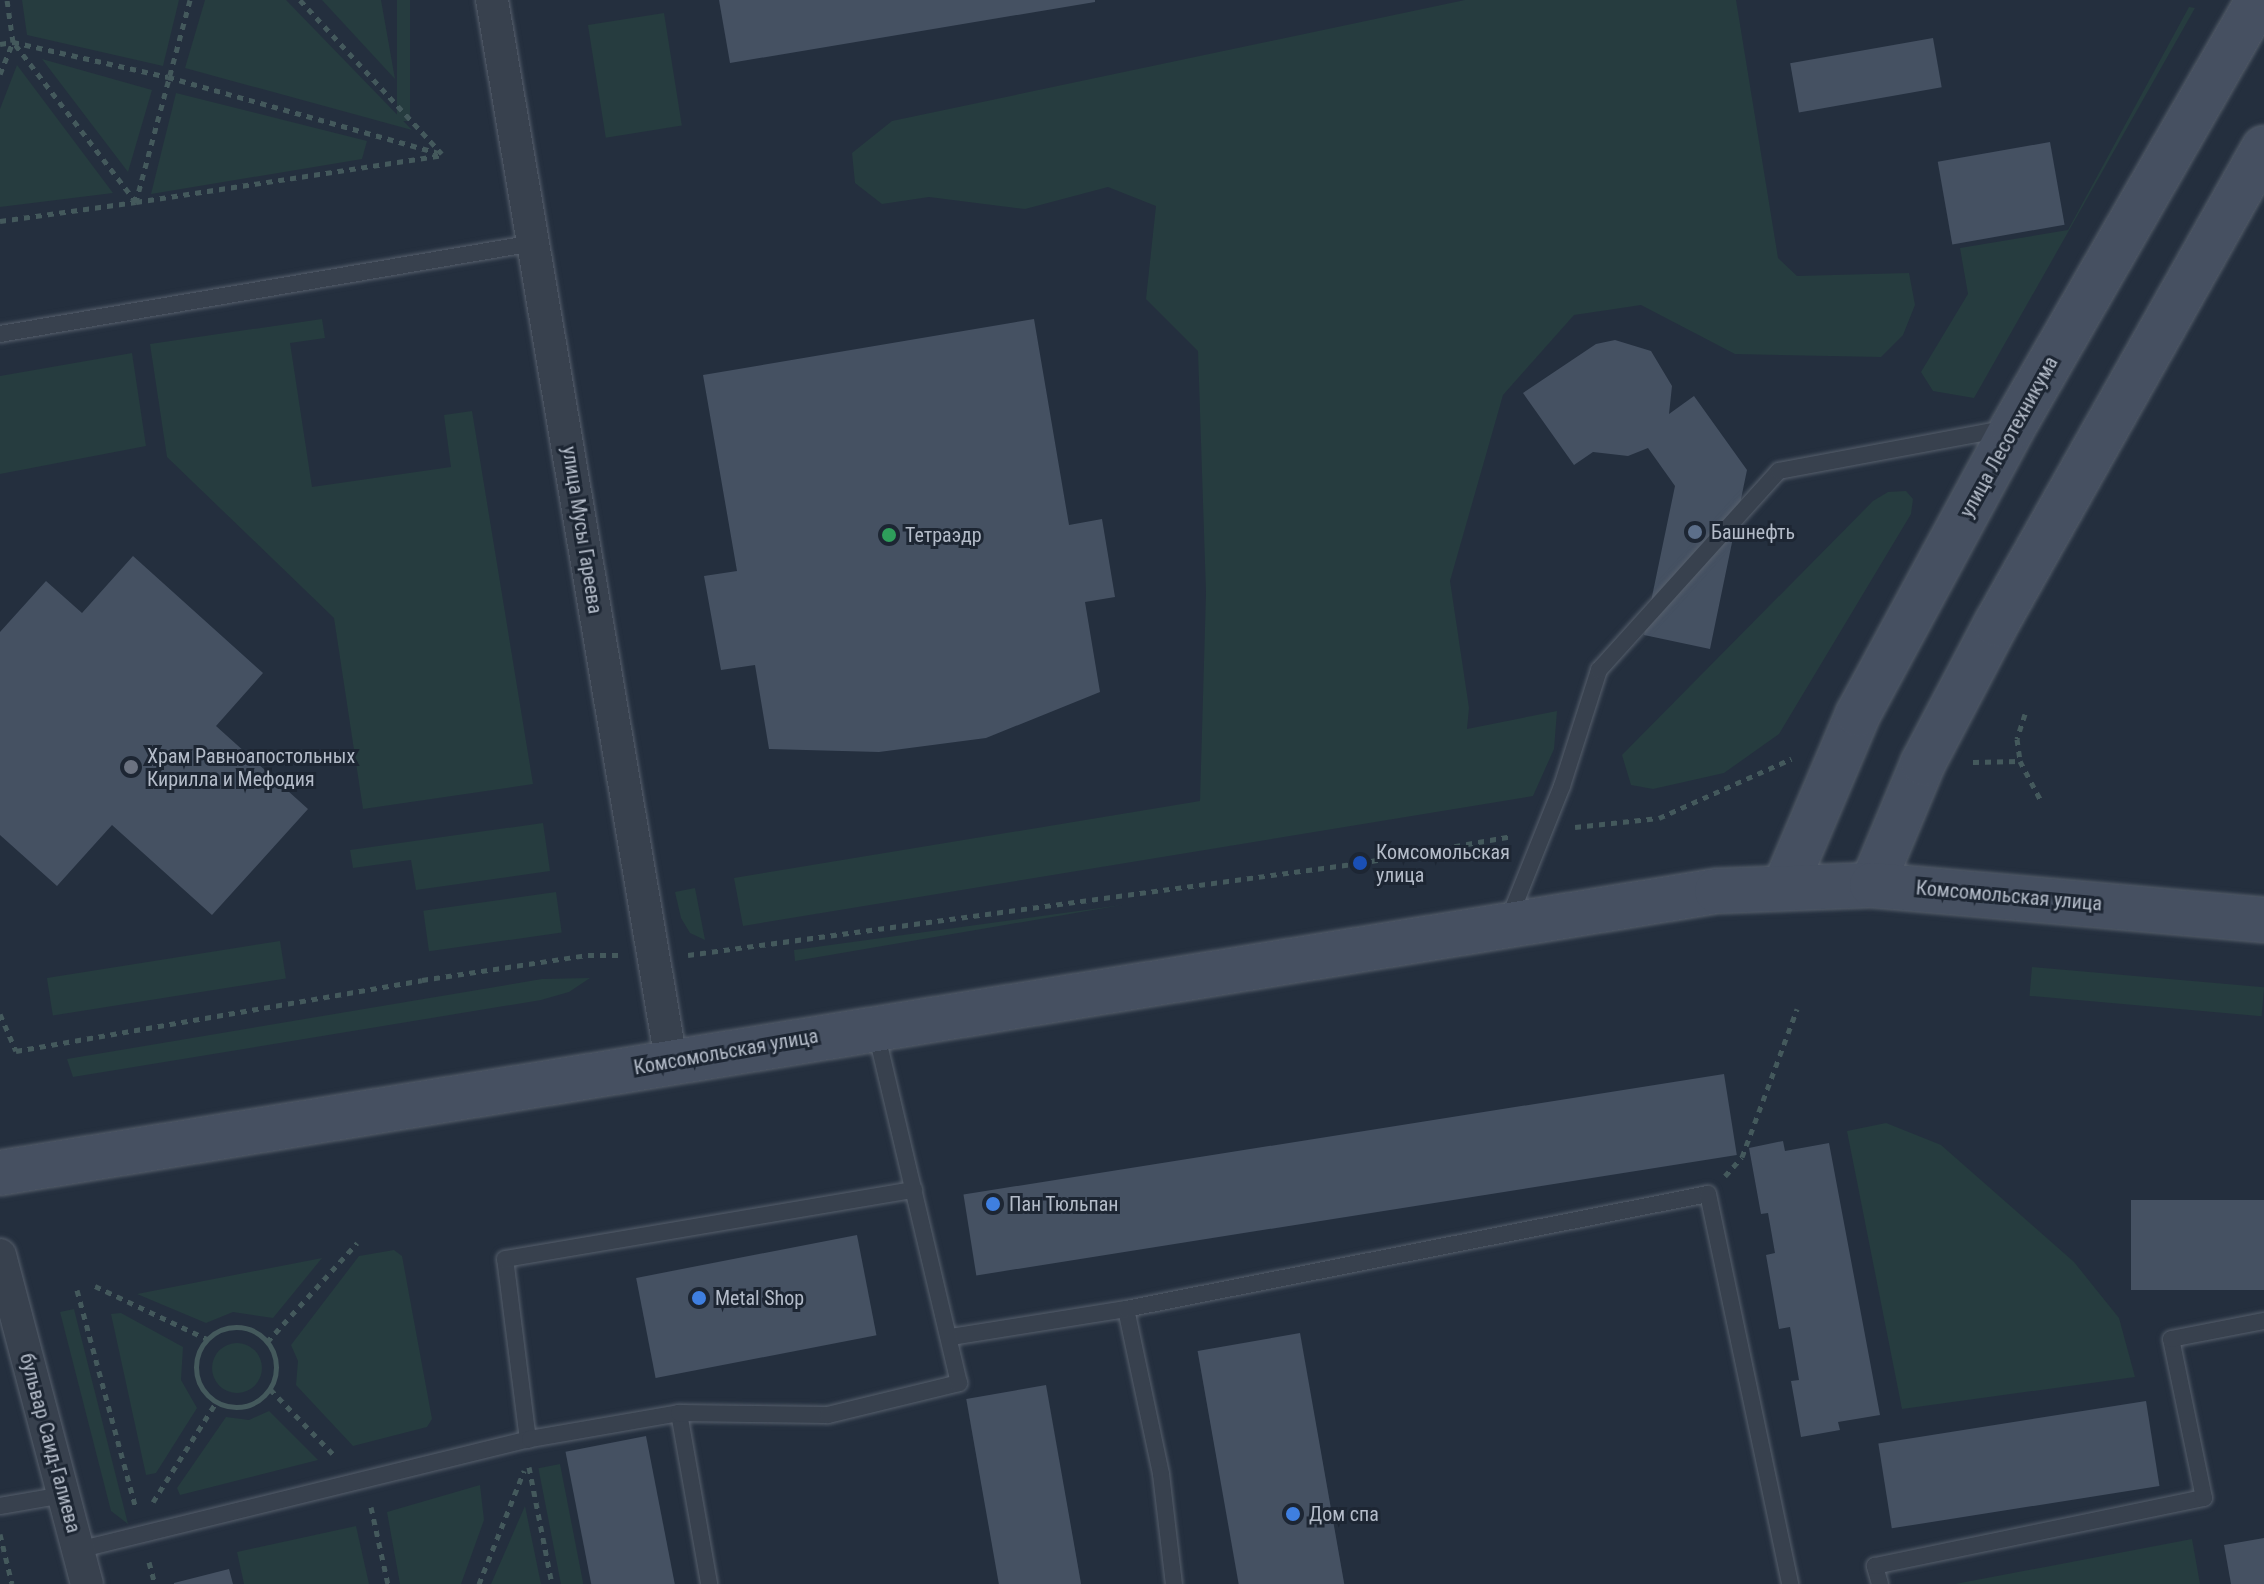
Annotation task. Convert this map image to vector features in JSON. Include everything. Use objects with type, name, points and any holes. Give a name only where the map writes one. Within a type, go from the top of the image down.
[{"type":"main road","name":"улица Лесотехникума","points":[[1785,886],[1858,714],[2013,427],[2259,0]]},
{"type":"main road","points":[[1872,885],[1923,763],[1996,624],[2264,148]]},
{"type":"main road","name":"Комсомольская улица","points":[[0,1173],[1508,921],[1785,886],[1872,885],[2264,920]]},
{"type":"street","name":"улица Мусы Гареева","points":[[492,0],[671,1061]]},
{"type":"street","name":"бульвар Саид-Галиева","points":[[0,1255],[87,1584]]},
{"type":"lane","points":[[0,334],[534,243]]},
{"type":"lane","points":[[1508,921],[1545,830],[1599,670],[1779,471],[2013,427]]},
{"type":"lane","points":[[78,1550],[528,1440],[679,1413],[828,1415],[959,1383],[951,1337],[875,1027]]},
{"type":"lane","points":[[528,1440],[505,1259],[914,1190]]},
{"type":"lane","points":[[951,1337],[1126,1309],[1708,1194],[1790,1584]]},
{"type":"lane","points":[[1126,1309],[1161,1474],[1174,1584]]},
{"type":"lane","points":[[1880,1584],[1875,1566],[2204,1498],[2171,1339],[2264,1321]]},
{"type":"lane","points":[[679,1413],[709,1584]]},
{"type":"lane","points":[[0,1506],[64,1495]]},
{"type":"path","points":[[7,0],[13,42],[136,202]]},
{"type":"path","points":[[136,202],[190,0]]},
{"type":"path","points":[[300,0],[443,155]]},
{"type":"path","points":[[0,74],[13,42]]},
{"type":"path","points":[[0,44],[13,42],[168,77],[443,155]]},
{"type":"path","points":[[0,221],[443,155]]},
{"type":"path","points":[[2025,714],[2017,739],[2020,761],[2040,799]]},
{"type":"path","points":[[0,1014],[16,1051],[573,957],[730,952],[1360,863],[1545,830],[1659,818],[1790,761],[1797,747]]},
{"type":"path","points":[[1708,1194],[1742,1157],[1797,1009]]},
{"type":"path","points":[[267,1342],[357,1243]]},
{"type":"path","points":[[95,1286],[207,1339],[237,1327],[267,1342],[276,1365],[270,1389],[252,1403],[228,1406],[217,1401],[197,1373],[207,1339]]},
{"type":"path","points":[[77,1290],[155,1584]]},
{"type":"path","points":[[270,1389],[344,1465]]},
{"type":"path","points":[[146,1513],[217,1401]]},
{"type":"path","points":[[479,1584],[528,1461],[552,1584]]},
{"type":"path","points":[[369,1499],[388,1584]]},
{"type":"path","points":[[0,1533],[12,1584]]},
{"type":"green space","points":[[22,0],[179,0],[163,66],[27,35]]},
{"type":"green space","points":[[205,0],[286,0],[412,130],[185,68]]},
{"type":"green space","points":[[322,0],[381,0],[395,79]]},
{"type":"green space","points":[[397,0],[410,0],[410,121],[397,121]]},
{"type":"green space","points":[[1465,0],[1736,0],[1778,258],[1797,276],[1909,273],[1915,305],[1903,335],[1881,357],[1735,354],[1641,305],[1574,315],[1503,395],[1450,581],[1469,708],[1467,729],[1557,711],[1554,749],[1533,796],[743,926],[734,878],[1200,801],[1206,593],[1198,351],[1146,299],[1156,206],[1108,187],[1025,209],[929,197],[882,204],[855,183],[852,153],[892,121]]},
{"type":"green space","points":[[2189,7],[2195,8],[1974,398],[1933,391],[1921,372],[1968,294],[1960,248],[2068,230]]},
{"type":"green space","points":[[664,13],[682,126],[606,138],[588,25]]},
{"type":"green space","points":[[42,59],[152,90],[128,172]]},
{"type":"green space","points":[[17,65],[113,193],[0,207],[0,109]]},
{"type":"green space","points":[[176,93],[367,141],[362,159],[151,194]]},
{"type":"green space","points":[[322,319],[325,338],[290,343],[312,487],[451,467],[444,415],[472,411],[533,784],[363,809],[334,618],[167,457],[150,344]]},
{"type":"green space","points":[[132,353],[146,446],[0,474],[0,376]]},
{"type":"green space","points":[[1906,491],[1913,499],[1911,514],[1779,734],[1724,773],[1653,789],[1631,785],[1622,755],[1873,501],[1888,492]]},
{"type":"green space","points":[[543,823],[550,871],[416,890],[411,860],[353,868],[350,850]]},
{"type":"green space","points":[[695,888],[705,940],[690,933],[681,918],[675,892]]},
{"type":"green space","points":[[556,892],[562,933],[429,951],[423,911]]},
{"type":"green space","points":[[1122,905],[795,961],[794,950]]},
{"type":"green space","points":[[280,941],[286,979],[53,1015],[47,978]]},
{"type":"green space","points":[[2032,967],[2264,987],[2262,1016],[2029,996]]},
{"type":"green space","points":[[590,978],[569,992],[541,1000],[73,1077],[67,1059],[542,979]]},
{"type":"green space","points":[[1886,1123],[1941,1145],[2074,1262],[2119,1318],[2135,1377],[1902,1409],[1847,1131]]},
{"type":"green space","points":[[394,1250],[402,1256],[432,1419],[427,1427],[353,1446],[296,1385],[298,1361],[291,1345],[359,1256]]},
{"type":"green space","points":[[322,1258],[273,1318],[233,1312],[206,1323],[137,1294]]},
{"type":"green space","points":[[74,1309],[128,1524],[111,1511],[60,1312]]},
{"type":"green space","points":[[121,1313],[183,1347],[181,1380],[197,1408],[156,1473],[146,1475],[111,1314]]},
{"type":"green space","points":[[237,1343],[255,1350],[262,1368],[255,1386],[237,1393],[219,1386],[212,1368],[219,1350]]},
{"type":"green space","points":[[269,1411],[318,1460],[180,1495],[177,1488],[226,1417],[249,1420]]},
{"type":"green space","points":[[560,1464],[583,1584],[561,1584],[538,1468]]},
{"type":"green space","points":[[480,1485],[484,1520],[461,1584],[400,1584],[387,1512]]},
{"type":"green space","points":[[525,1506],[541,1584],[491,1584]]},
{"type":"green space","points":[[356,1526],[369,1584],[244,1584],[237,1552]]},
{"type":"green space","points":[[2192,1539],[2200,1584],[1955,1584]]},
{"type":"building","points":[[719,0],[1095,0],[1095,2],[730,63]]},
{"type":"building","points":[[1933,38],[1942,87],[1799,112],[1790,63]]},
{"type":"building","points":[[2050,142],[2065,225],[1952,245],[1938,162]]},
{"type":"building","points":[[1034,319],[1069,525],[1102,519],[1115,597],[1085,602],[1100,692],[986,738],[879,752],[769,749],[755,665],[721,670],[704,576],[737,571],[703,375]]},
{"type":"building","points":[[1615,340],[1651,351],[1672,386],[1669,414],[1694,396],[1747,470],[1710,649],[1644,635],[1675,486],[1648,448],[1628,456],[1593,452],[1574,465],[1523,393],[1596,344]]},
{"type":"building","name":"Храм Равноапостольных Кирилла и Мефодия","points":[[133,556],[263,673],[216,726],[308,809],[212,915],[112,825],[57,886],[0,835],[0,632],[46,581],[82,613]]},
{"type":"building","points":[[1724,1074],[1737,1155],[976,1275],[963,1194]]},
{"type":"building","points":[[1783,1141],[1785,1151],[1829,1143],[1880,1415],[1838,1422],[1840,1430],[1801,1437],[1791,1381],[1799,1380],[1790,1327],[1779,1329],[1766,1255],[1775,1253],[1768,1213],[1761,1214],[1749,1148]]},
{"type":"building","points":[[2131,1200],[2264,1200],[2264,1290],[2131,1290]]},
{"type":"building","points":[[857,1235],[876,1335],[656,1378],[636,1278]]},
{"type":"building","points":[[1300,1333],[1344,1584],[1239,1584],[1198,1351]]},
{"type":"building","points":[[1046,1385],[1081,1584],[999,1584],[966,1399]]},
{"type":"building","points":[[2146,1401],[2159,1486],[1892,1528],[1878,1443]]},
{"type":"building","points":[[646,1436],[675,1584],[591,1584],[566,1452]]},
{"type":"building","points":[[2264,1538],[2264,1584],[2231,1584],[2224,1545]]},
{"type":"building","points":[[229,1569],[233,1584],[174,1584],[174,1583]]},
{"type":"place","name":"Башнефть","points":[[1695,532]]},
{"type":"place","name":"Тетраэдр","points":[[889,535]]},
{"type":"place","name":"Храм Равноапостольных Кирилла и Мефодия","points":[[131,767]]},
{"type":"place","name":"Комсомольская улица","points":[[1360,863]]},
{"type":"place","name":"Пан Тюльпан","points":[[993,1204]]},
{"type":"place","name":"Metal Shop","points":[[699,1298]]},
{"type":"place","name":"Дом спа","points":[[1293,1514]]}]
